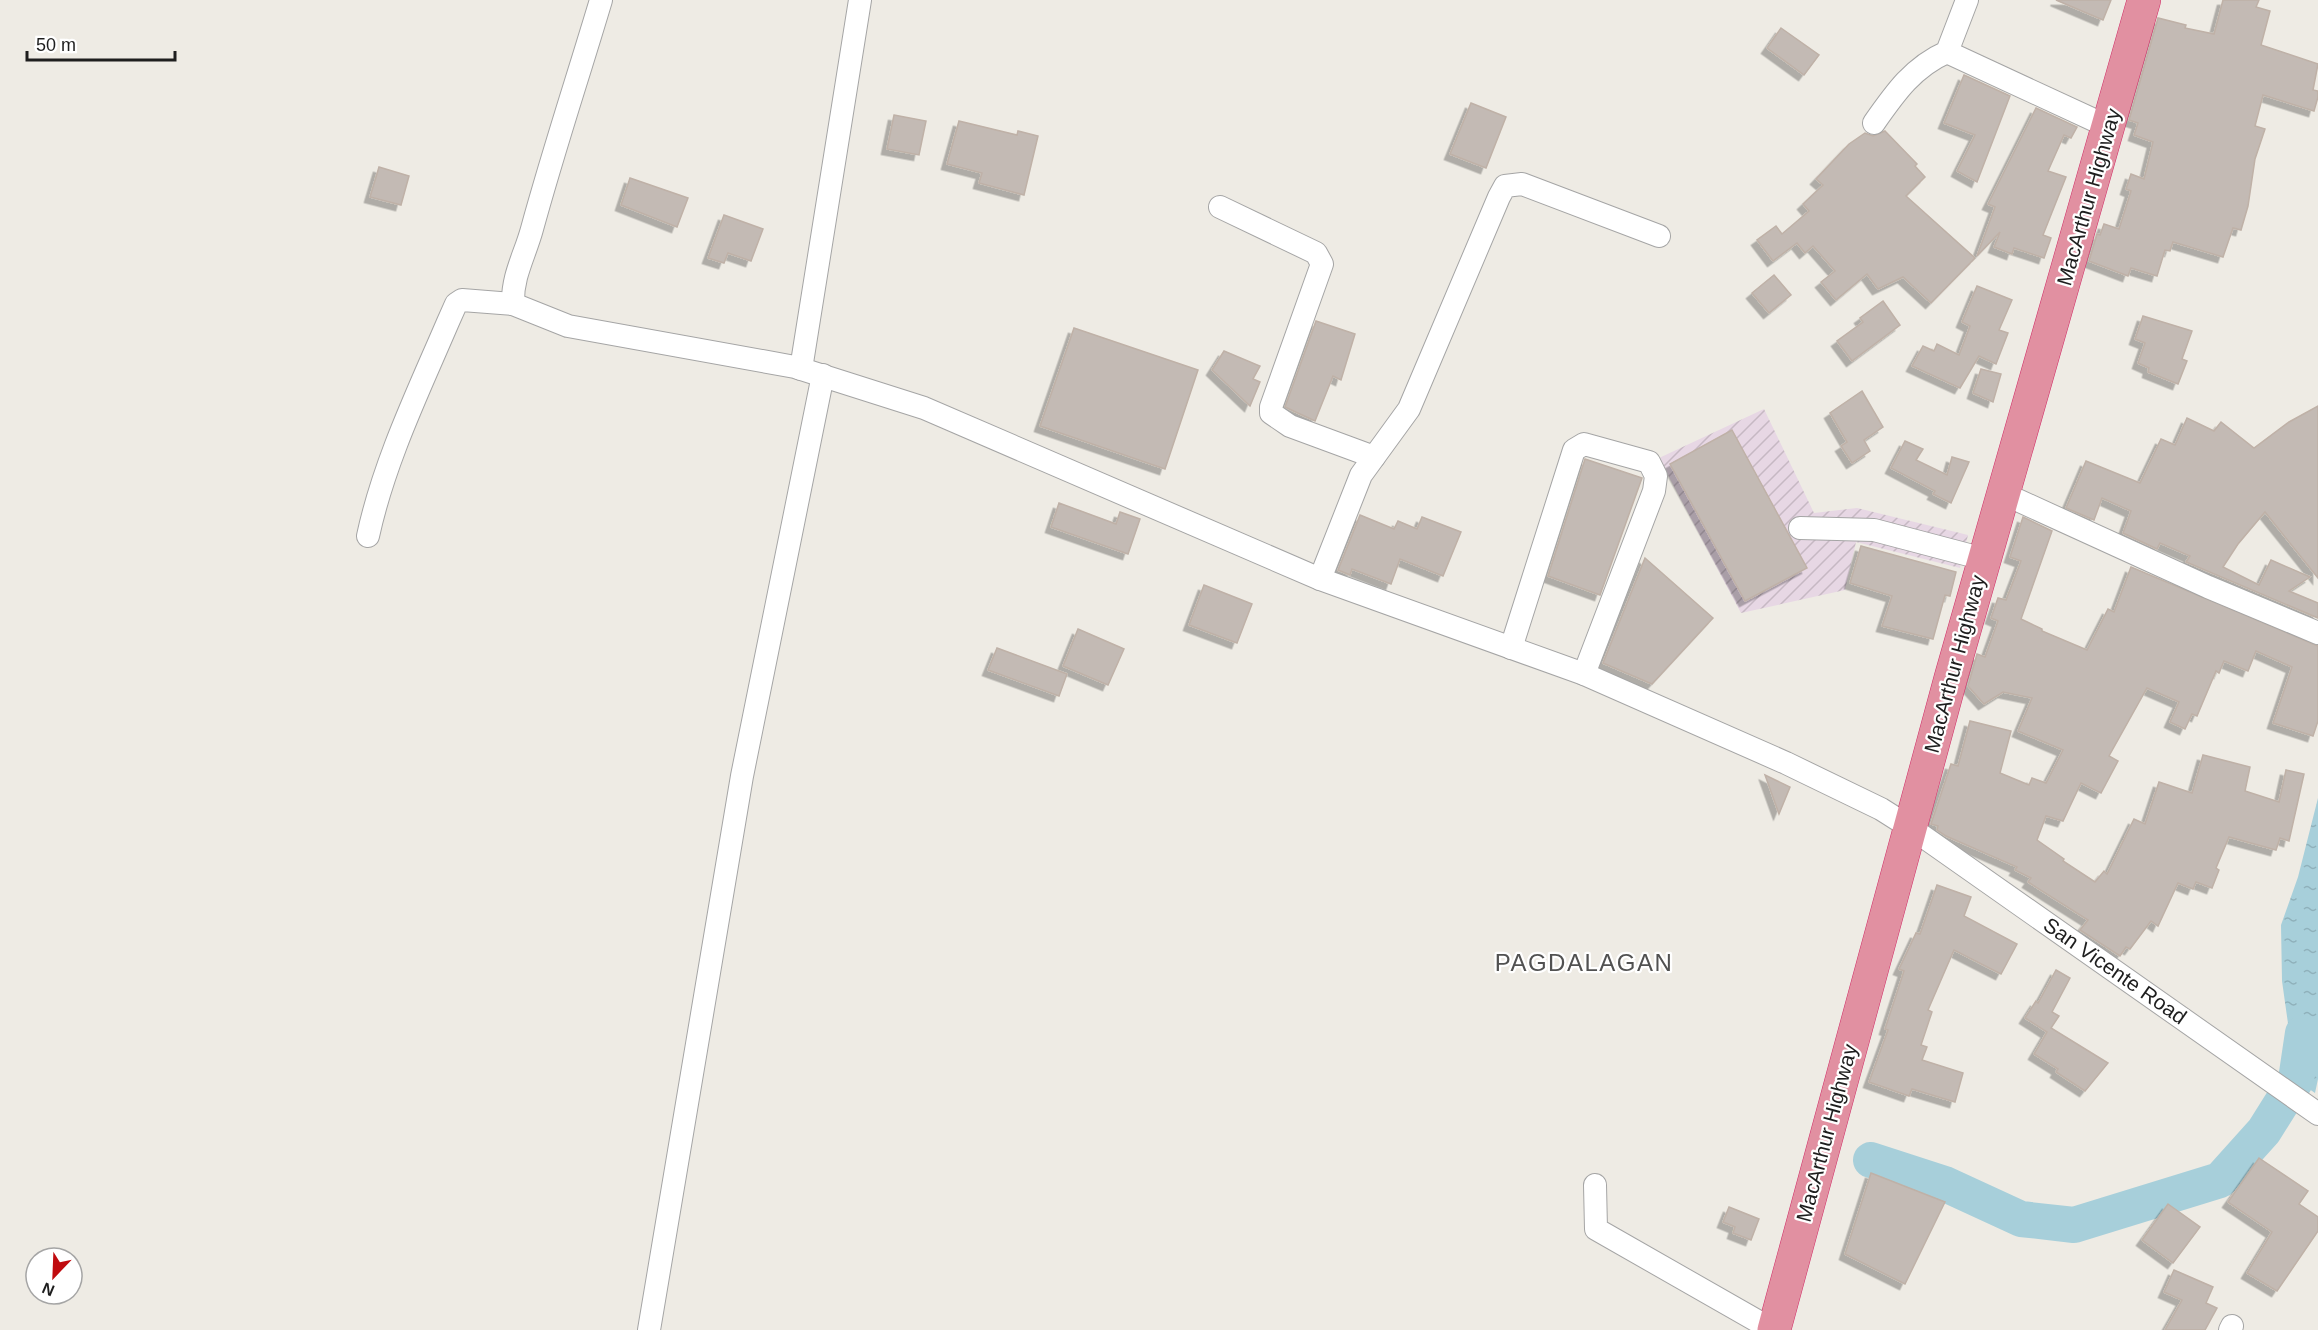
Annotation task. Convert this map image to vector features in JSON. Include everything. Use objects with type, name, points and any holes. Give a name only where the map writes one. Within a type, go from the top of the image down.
[{"type":"highway","name":"MacArthur Highway","points":[[1774,1330],[2002,493],[2144,0]]},
{"type":"street","points":[[801,369],[860,0]]},
{"type":"street","points":[[1874,123],[1911,75],[1928,60],[1947,52],[1967,0]]},
{"type":"street","points":[[513,304],[515,274],[529,239],[594,2]]},
{"type":"street","points":[[1947,52],[2109,127]]},
{"type":"street","points":[[1320,579],[1361,475],[1394,434],[1409,409],[1498,197],[1505,186],[1522,184],[1659,236]]},
{"type":"street","points":[[1220,207],[1317,253],[1323,264],[1271,407],[1271,413],[1290,426],[1374,457]]},
{"type":"street","name":"San Vicente Road","points":[[368,536],[376,498],[387,468],[456,304],[470,299],[513,304],[568,326],[823,375],[924,408],[1320,579],[1584,674],[1828,782],[1881,809],[1911,828],[2311,1109]]},
{"type":"street","points":[[649,1330],[742,776],[823,375]]},
{"type":"street","points":[[1511,648],[1574,450],[1584,444],[1649,462],[1656,476],[1654,491],[1584,674]]},
{"type":"street","points":[[2002,493],[2208,587],[2318,633]]},
{"type":"street","points":[[1800,528],[1874,530],[1984,559]]},
{"type":"street","points":[[1594,1185],[1596,1229],[1774,1330]]},
{"type":"shaded area","points":[[1764,409],[1814,513],[1857,508],[1968,535],[1960,568],[1856,542],[1845,590],[1741,613],[1659,458]]},
{"type":"water","points":[[2318,798],[2318,1079],[2315,1093],[2296,1080],[2282,981],[2281,925],[2298,877]]},
{"type":"building","points":[[2056,0],[2111,0],[2103,20]]},
{"type":"building","points":[[2223,0],[2259,0],[2256,7],[2270,11],[2261,45],[2318,64],[2313,90],[2318,91],[2318,97],[2314,111],[2263,95],[2255,126],[2265,129],[2255,159],[2248,206],[2241,230],[2233,228],[2223,257],[2173,242],[2170,251],[2165,250],[2157,276],[2131,268],[2128,276],[2089,261],[2097,234],[2100,235],[2104,224],[2119,229],[2131,191],[2126,189],[2131,174],[2144,179],[2153,142],[2134,135],[2138,123],[2129,120],[2158,18],[2186,25],[2185,28],[2214,34]]},
{"type":"building","points":[[1781,28],[1819,55],[1804,75],[1767,48]]},
{"type":"building","points":[[1964,75],[2010,96],[1977,182],[1957,171],[1975,135],[1944,123]]},
{"type":"building","points":[[1471,103],[1506,117],[1486,168],[1450,154]]},
{"type":"building","points":[[2036,108],[2077,127],[2071,138],[2064,135],[2048,171],[2066,177],[2043,235],[2051,238],[2044,258],[2014,248],[2012,254],[1994,247],[2000,232],[1977,256],[1995,207],[1988,204]]},
{"type":"building","points":[[894,115],[926,121],[919,155],[887,149]]},
{"type":"building","points":[[959,121],[1017,135],[1018,131],[1038,136],[1024,195],[979,183],[982,173],[947,164]]},
{"type":"building","points":[[1885,131],[1917,164],[1915,166],[1925,177],[1906,196],[1975,258],[1931,303],[1903,277],[1878,289],[1867,274],[1836,300],[1821,282],[1835,271],[1813,246],[1805,253],[1797,243],[1773,261],[1757,240],[1776,226],[1782,234],[1809,211],[1803,204],[1823,185],[1816,179],[1849,144],[1865,133],[1873,136]]},
{"type":"building","points":[[379,167],[409,176],[401,205],[370,197]]},
{"type":"building","points":[[630,178],[688,198],[677,227],[621,205]]},
{"type":"building","points":[[724,215],[763,229],[751,261],[728,253],[724,263],[708,258]]},
{"type":"building","points":[[1774,275],[1791,295],[1769,313],[1752,293]]},
{"type":"building","points":[[1977,286],[2012,300],[1999,330],[2008,333],[1996,364],[1979,356],[1960,388],[1912,366],[1923,346],[1934,351],[1937,344],[1959,355],[1970,326],[1962,322]]},
{"type":"building","points":[[1883,301],[1900,325],[1852,361],[1837,341],[1863,322],[1860,318]]},
{"type":"building","points":[[2143,316],[2192,331],[2182,359],[2187,361],[2178,384],[2148,372],[2149,368],[2138,363],[2145,343],[2135,339]]},
{"type":"building","points":[[1316,321],[1355,334],[1341,380],[1333,376],[1315,421],[1285,407]]},
{"type":"building","points":[[1074,328],[1198,370],[1165,469],[1040,426]]},
{"type":"building","points":[[1224,351],[1260,366],[1253,379],[1260,382],[1250,406],[1212,370]]},
{"type":"building","points":[[1981,369],[2001,374],[1993,402],[1973,393]]},
{"type":"building","points":[[1862,391],[1883,427],[1864,440],[1870,451],[1852,463],[1841,446],[1847,442],[1830,413]]},
{"type":"building","points":[[2318,406],[2318,578],[2265,512],[2238,544],[2223,567],[2259,585],[2271,560],[2310,577],[2289,591],[2318,603],[2318,618],[2186,562],[2190,556],[2160,543],[2157,549],[2123,533],[2131,511],[2102,498],[2094,520],[2066,508],[2086,461],[2140,483],[2161,439],[2175,445],[2187,418],[2214,431],[2221,422],[2254,448],[2289,422]]},
{"type":"building","points":[[1732,430],[1807,568],[1745,601],[1670,464]]},
{"type":"building","points":[[1905,441],[1923,449],[1916,460],[1947,475],[1952,457],[1969,462],[1951,503],[1933,494],[1935,491],[1891,468]]},
{"type":"building","points":[[1585,459],[1642,478],[1600,595],[1548,576]]},
{"type":"building","points":[[1059,503],[1116,524],[1120,512],[1140,519],[1128,554],[1051,527]]},
{"type":"building","points":[[1360,515],[1394,529],[1398,521],[1417,529],[1422,517],[1461,532],[1443,576],[1400,559],[1391,584],[1352,569],[1350,575],[1338,570]]},
{"type":"building","points":[[2023,517],[2052,531],[2021,619],[2042,631],[2087,650],[2108,609],[2114,612],[2131,567],[2318,646],[2318,721],[2313,736],[2273,723],[2292,667],[2256,651],[2248,671],[2224,661],[2219,673],[2216,671],[2197,716],[2192,714],[2185,729],[2170,722],[2179,702],[2147,688],[2109,756],[2118,761],[2101,793],[2081,783],[2063,821],[2046,816],[2037,840],[2095,882],[2104,871],[2107,874],[2134,819],[2145,824],[2159,782],[2192,793],[2203,755],[2250,767],[2245,791],[2279,802],[2286,770],[2304,774],[2289,841],[2280,838],[2276,850],[2229,837],[2216,868],[2219,870],[2212,888],[2196,882],[2193,889],[2178,883],[2158,926],[2151,921],[2130,949],[2126,947],[2120,956],[2080,930],[2088,920],[2028,882],[2031,878],[2015,870],[2017,867],[1946,836],[1937,830],[1938,826],[1931,824],[1951,764],[1958,766],[1970,721],[2011,731],[2000,773],[2029,785],[2032,778],[2046,783],[2063,750],[2018,731],[2032,698],[2003,692],[1984,704],[1968,686],[1977,654],[1985,657],[1998,621],[1991,618],[1998,598],[2006,600],[2021,561],[2010,557]]},
{"type":"building","points":[[1861,546],[1956,572],[1950,596],[1945,595],[1933,639],[1882,626],[1892,596],[1850,583]]},
{"type":"building","points":[[1645,558],[1713,618],[1652,684],[1603,663]]},
{"type":"building","points":[[1204,585],[1252,604],[1237,643],[1189,625]]},
{"type":"building","points":[[1078,629],[1124,649],[1108,685],[1063,666]]},
{"type":"building","points":[[997,648],[1067,674],[1059,696],[988,670]]},
{"type":"building","points":[[1765,775],[1790,787],[1779,814]]},
{"type":"building","points":[[1937,885],[1971,897],[1964,916],[2017,944],[2001,974],[1954,950],[1928,1010],[1932,1012],[1921,1045],[1927,1047],[1922,1060],[1963,1073],[1955,1102],[1912,1089],[1909,1096],[1869,1082],[1888,1030],[1885,1029],[1904,971],[1899,969],[1916,933],[1920,934]]},
{"type":"building","points":[[2056,970],[2070,978],[2052,1012],[2059,1016],[2051,1028],[2108,1063],[2085,1091],[2056,1072],[2058,1069],[2034,1054],[2047,1032],[2025,1018],[2036,1001],[2038,1003]]},
{"type":"building","points":[[2259,1158],[2308,1191],[2299,1204],[2318,1217],[2318,1231],[2277,1291],[2247,1273],[2272,1232],[2228,1202]]},
{"type":"building","points":[[1871,1173],[1945,1202],[1905,1284],[1845,1254]]},
{"type":"building","points":[[2168,1204],[2200,1227],[2173,1263],[2142,1240]]},
{"type":"building","points":[[1729,1207],[1759,1219],[1751,1240],[1733,1233],[1735,1227],[1723,1222]]},
{"type":"building","points":[[2174,1270],[2213,1287],[2206,1303],[2217,1308],[2205,1330],[2165,1330],[2182,1300],[2164,1292]]},
{"type":"waterway","points":[[1871,1160],[1945,1184],[2021,1219],[2074,1225],[2220,1180],[2264,1131],[2296,1080],[2303,1033]]},
{"type":"district","name":"PAGDALAGAN","points":[[1584,963]]}]
